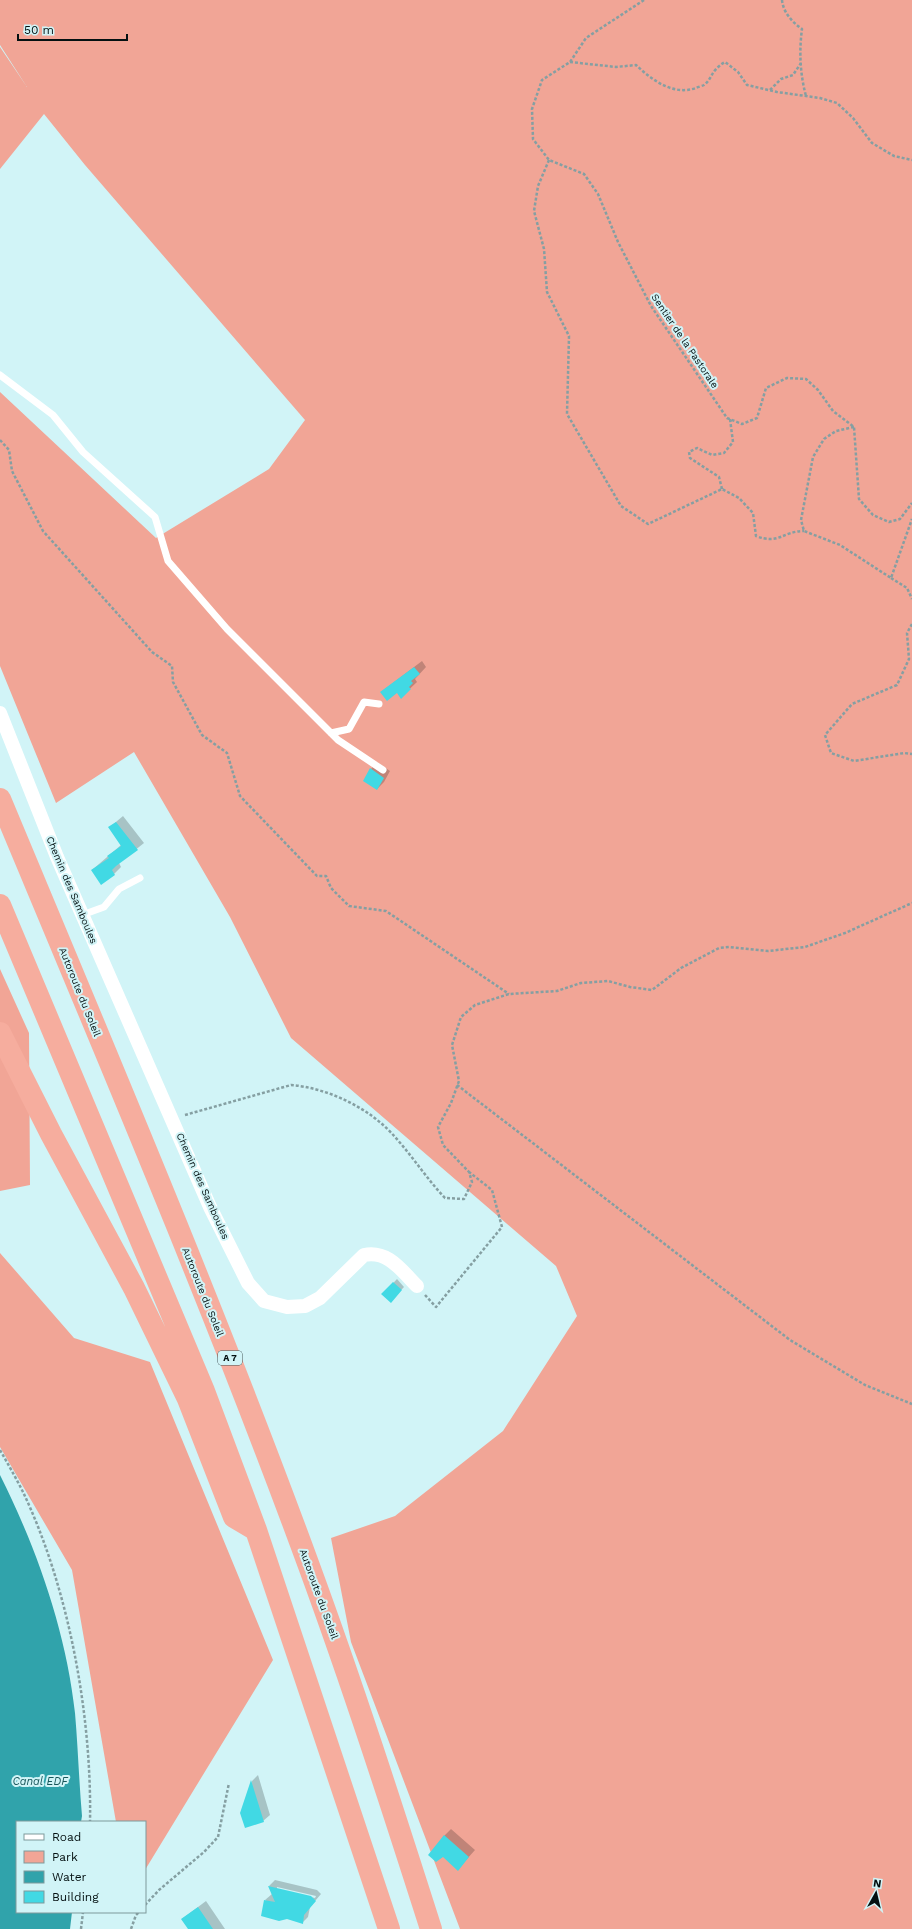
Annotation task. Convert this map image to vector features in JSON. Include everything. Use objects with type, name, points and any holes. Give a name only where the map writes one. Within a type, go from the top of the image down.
[{"type":"highway","name":"Autoroute du Soleil","points":[[0,799],[231,1360],[312,1574],[381,1774],[431,1929]]},
{"type":"highway","points":[[0,905],[204,1391],[256,1530],[389,1929]]},
{"type":"highway","points":[[0,1033],[51,1134],[134,1288],[188,1399],[234,1516],[256,1530]]},
{"type":"street","name":"Chemin des Samboules","points":[[0,713],[57,857],[82,915],[210,1207],[248,1283],[264,1301],[287,1307],[305,1306],[320,1298],[364,1255],[372,1254],[386,1257],[417,1286]]},
{"type":"lane","points":[[0,375],[53,415],[83,452],[155,517],[168,561],[227,629],[338,740],[383,770]]},
{"type":"lane","points":[[331,733],[349,729],[364,702],[378,704]]},
{"type":"lane","points":[[82,915],[104,907],[119,889],[140,878]]},
{"type":"path","name":"Sentier de la Pastorale","points":[[644,0],[586,38],[570,62],[542,80],[532,109],[533,140],[549,160],[584,174],[598,194],[618,242],[651,306],[727,418],[730,419]]},
{"type":"path","points":[[782,0],[782,4],[793,23],[802,29],[799,46],[802,62],[801,78],[806,96]]},
{"type":"path","points":[[570,62],[616,67],[636,65],[648,76],[666,87],[686,92],[704,85],[715,68],[725,62],[738,72],[747,85],[820,98],[837,103],[853,118],[872,143],[894,156],[912,160]]},
{"type":"path","points":[[770,90],[782,79],[793,75],[802,62]]},
{"type":"path","points":[[549,160],[538,186],[534,211],[544,249],[547,292],[569,336],[567,414],[621,506],[648,524],[722,489]]},
{"type":"path","points":[[730,419],[742,424],[757,418],[766,388],[787,378],[806,379],[818,390],[833,411],[854,427],[859,499],[873,515],[889,522],[900,519],[912,503]]},
{"type":"path","points":[[730,419],[733,442],[724,453],[712,455],[697,448],[689,452],[690,458],[719,477],[722,489],[738,498],[753,513],[756,536],[768,540],[797,531],[804,531],[840,545],[907,588],[912,599]]},
{"type":"path","points":[[804,531],[801,520],[813,457],[824,439],[836,431],[854,427]]},
{"type":"path","points":[[0,440],[9,450],[12,471],[44,531],[152,652],[172,666],[173,682],[202,735],[227,753],[240,796],[317,876],[326,876],[331,888],[349,906],[386,911],[509,994]]},
{"type":"path","points":[[891,578],[912,519]]},
{"type":"path","points":[[912,624],[907,633],[908,659],[897,685],[852,704],[825,735],[832,753],[854,761],[904,753],[912,754]]},
{"type":"path","points":[[417,1286],[436,1307],[502,1227],[492,1190],[469,1172],[443,1145],[438,1127],[451,1103],[459,1081],[452,1045],[461,1017],[475,1005],[509,994],[558,991],[581,982],[608,981],[630,987],[652,990],[681,968],[719,948],[729,946],[768,951],[804,947],[845,933],[912,903]]},
{"type":"path","points":[[172,1118],[291,1085],[307,1086],[324,1091],[351,1104],[374,1118],[395,1136],[430,1183],[445,1198],[464,1198],[472,1182],[469,1172]]},
{"type":"path","points":[[457,1085],[790,1340],[865,1385],[912,1404]]},
{"type":"path","points":[[0,1450],[23,1492],[48,1554],[71,1637],[82,1700],[91,1794],[90,1821]]},
{"type":"path","points":[[146,1904],[159,1890],[204,1852],[218,1837],[229,1783]]},
{"type":"path","points":[[81,1929],[83,1913]]},
{"type":"path","points":[[131,1929],[137,1913]]},
{"type":"green space","points":[[0,0],[912,0],[912,1929],[460,1929],[351,1642],[331,1538],[395,1516],[503,1431],[577,1316],[556,1266],[291,1038],[230,917],[134,752],[56,803],[0,666],[0,392],[156,538],[269,469],[305,420],[85,165],[44,114],[0,169],[0,47],[27,87],[0,45]]},
{"type":"green space","points":[[0,969],[29,1033],[30,1185],[0,1191]]},
{"type":"green space","points":[[0,1253],[74,1338],[150,1362],[273,1660],[146,1868],[146,1821],[116,1821],[72,1570],[0,1447]]},
{"type":"water","name":"Canal EDF","points":[[0,1475],[38,1561],[65,1652],[75,1713],[82,1816],[81,1821],[16,1821],[16,1913],[72,1913],[70,1929],[0,1929]]},
{"type":"building","points":[[414,667],[420,674],[411,681],[413,683],[409,687],[411,689],[401,699],[397,693],[387,701],[380,692]]},
{"type":"building","points":[[370,768],[384,778],[377,790],[363,781]]},
{"type":"building","points":[[116,822],[138,850],[116,866],[112,870],[115,875],[101,885],[91,870],[109,858],[107,856],[121,846],[108,827]]},
{"type":"building","points":[[393,1282],[402,1290],[391,1303],[381,1294]]},
{"type":"building","points":[[251,1780],[264,1822],[245,1828],[240,1813]]},
{"type":"building","points":[[444,1835],[469,1857],[458,1871],[443,1857],[436,1862],[428,1855]]},
{"type":"building","points":[[268,1886],[311,1896],[316,1901],[304,1915],[303,1924],[287,1919],[279,1921],[261,1916],[264,1900],[275,1902]]},
{"type":"building","points":[[198,1907],[213,1929],[188,1929],[181,1919]]}]
